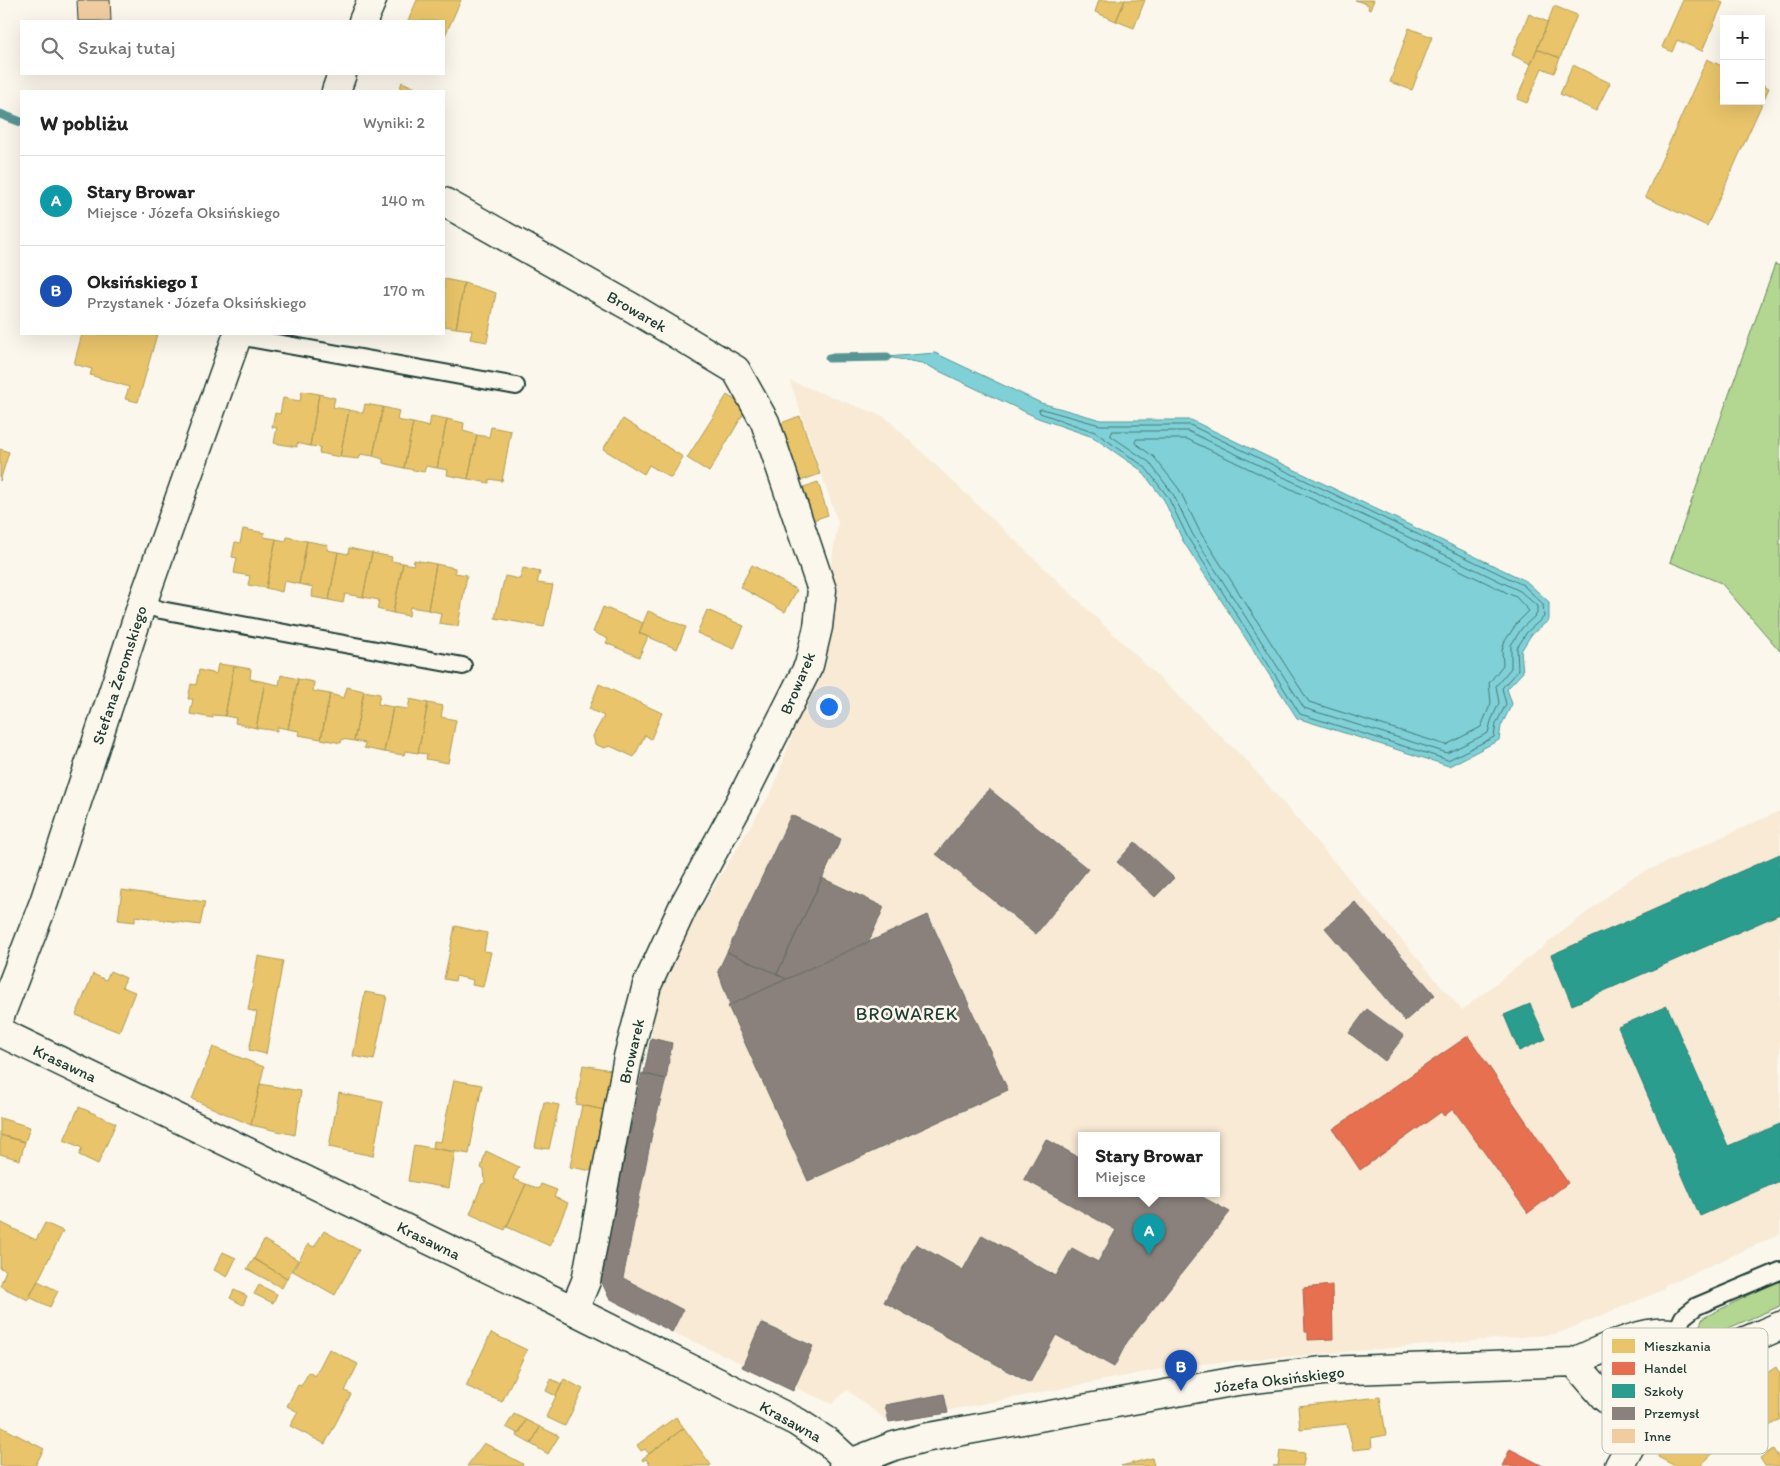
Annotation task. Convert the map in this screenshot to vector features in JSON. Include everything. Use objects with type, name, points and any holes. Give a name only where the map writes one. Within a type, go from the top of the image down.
[{"type":"street","points":[[363,20],[372,0]]},
{"type":"street","points":[[336,90],[342,75]]},
{"type":"street","name":"Browarek","points":[[445,203],[631,307],[736,370],[765,422],[822,590],[818,627],[809,665],[740,802],[683,908],[647,985],[628,1058],[586,1281],[574,1310]]},
{"type":"street","name":"Stefana Żeromskiego","points":[[0,1016],[44,902],[142,604],[238,335]]},
{"type":"street","name":"Krasawna","points":[[0,1032],[574,1310],[797,1422],[829,1443],[849,1465]]},
{"type":"street","points":[[1768,1332],[1780,1326]]},
{"type":"street","name":"Józefa Oksińskiego","points":[[849,1465],[894,1446],[963,1430],[1237,1381],[1323,1371],[1574,1362],[1602,1349]]},
{"type":"street","points":[[1574,1362],[1602,1395]]},
{"type":"street","points":[[1619,1466],[1626,1454]]},
{"type":"lane","points":[[238,335],[516,386]]},
{"type":"lane","points":[[142,604],[161,610],[462,666]]},
{"type":"lane","points":[[1678,1328],[1683,1317],[1697,1306],[1780,1271]]},
{"type":"shaded area","points":[[790,381],[885,417],[1247,761],[1462,1010],[1631,878],[1780,811],[1780,1234],[1666,1284],[1663,1290],[1556,1334],[1177,1366],[889,1422],[847,1390],[832,1404],[672,1332],[609,1298],[600,1278],[651,1038],[661,974],[773,789],[820,658],[829,578],[838,522]]},
{"type":"green space","points":[[1775,264],[1780,266],[1780,651],[1721,583],[1670,562]]},
{"type":"green space","points":[[1780,1280],[1780,1306],[1729,1328],[1699,1328],[1703,1318]]},
{"type":"water","points":[[935,353],[1041,403],[1101,420],[1191,420],[1526,581],[1549,602],[1549,620],[1531,635],[1521,651],[1523,672],[1507,689],[1512,704],[1501,726],[1499,740],[1449,766],[1297,718],[1183,541],[1164,500],[1141,470],[1093,437],[1038,418],[922,363],[887,357]]},
{"type":"building: Mieszkania","points":[[417,0],[461,0],[445,36],[445,20],[408,20]]},
{"type":"building: Mieszkania","points":[[1099,0],[1125,0],[1116,21],[1095,12]]},
{"type":"building: Mieszkania","points":[[1125,0],[1145,0],[1134,28],[1116,21]]},
{"type":"building: Mieszkania","points":[[1355,0],[1374,0],[1370,10],[1368,9],[1369,5]]},
{"type":"building: Mieszkania","points":[[1683,0],[1716,0],[1723,3],[1702,51],[1677,40],[1672,52],[1662,47]]},
{"type":"building: Mieszkania","points":[[1554,6],[1577,15],[1560,58],[1537,49]]},
{"type":"building: Mieszkania","points":[[1529,14],[1548,22],[1531,64],[1512,55]]},
{"type":"building: Mieszkania","points":[[1409,28],[1432,37],[1412,90],[1390,82]]},
{"type":"building: Mieszkania","points":[[1537,49],[1560,58],[1554,73],[1542,68],[1527,103],[1517,99]]},
{"type":"building: Mieszkania","points":[[1707,59],[1720,65],[1720,105],[1761,105],[1707,226],[1645,197]]},
{"type":"building: Mieszkania","points":[[1573,65],[1610,83],[1596,111],[1560,94]]},
{"type":"building: Mieszkania","points":[[402,82],[420,90],[399,90]]},
{"type":"building: Mieszkania","points":[[1765,86],[1769,88],[1765,97]]},
{"type":"building: Mieszkania","points":[[445,279],[464,283],[456,328],[445,326]]},
{"type":"building: Mieszkania","points":[[464,283],[496,293],[487,342],[470,339],[472,330],[456,328]]},
{"type":"building: Mieszkania","points":[[82,335],[157,335],[138,402],[125,399],[129,387],[90,375],[92,369],[74,364]]},
{"type":"building: Mieszkania","points":[[302,391],[319,394],[310,446],[297,443],[297,447],[274,443],[277,428],[272,427],[275,413],[280,414],[283,398],[300,401]]},
{"type":"building: Mieszkania","points":[[319,394],[335,398],[333,407],[349,410],[340,457],[319,453],[320,447],[310,446]]},
{"type":"building: Mieszkania","points":[[727,395],[747,408],[709,472],[687,458]]},
{"type":"building: Mieszkania","points":[[365,404],[383,407],[373,456],[361,454],[359,459],[340,457],[349,410],[363,413]]},
{"type":"building: Mieszkania","points":[[383,407],[399,411],[397,420],[413,423],[404,468],[383,463],[383,459],[373,456]]},
{"type":"building: Mieszkania","points":[[431,416],[447,419],[437,468],[426,466],[424,472],[404,468],[413,423],[429,427]]},
{"type":"building: Mieszkania","points":[[800,416],[820,474],[800,481],[781,423]]},
{"type":"building: Mieszkania","points":[[447,419],[464,423],[463,431],[477,435],[468,479],[447,475],[448,470],[437,468]]},
{"type":"building: Mieszkania","points":[[623,419],[683,457],[671,478],[649,465],[644,474],[603,449]]},
{"type":"building: Mieszkania","points":[[491,427],[511,431],[502,481],[489,479],[489,483],[468,479],[477,435],[489,437]]},
{"type":"building: Mieszkania","points":[[0,449],[9,452],[0,481]]},
{"type":"building: Mieszkania","points":[[818,482],[828,515],[808,522],[798,489]]},
{"type":"building: Mieszkania","points":[[243,529],[265,533],[264,537],[276,539],[266,588],[248,585],[250,576],[234,573],[237,558],[232,557],[235,542],[240,543]]},
{"type":"building: Mieszkania","points":[[287,537],[307,541],[299,584],[284,581],[282,592],[266,588],[276,539],[286,541]]},
{"type":"building: Mieszkania","points":[[307,541],[328,545],[327,550],[338,552],[329,600],[312,597],[313,587],[299,584]]},
{"type":"building: Mieszkania","points":[[349,548],[372,553],[363,597],[345,594],[343,603],[329,600],[338,552],[348,554]]},
{"type":"building: Mieszkania","points":[[372,553],[392,557],[391,561],[403,563],[393,613],[377,609],[379,600],[363,597]]},
{"type":"building: Mieszkania","points":[[414,560],[436,564],[428,610],[410,607],[409,616],[393,613],[403,563],[413,565]]},
{"type":"building: Mieszkania","points":[[436,564],[455,568],[455,573],[467,575],[458,626],[439,623],[441,613],[428,610]]},
{"type":"building: Mieszkania","points":[[752,565],[797,590],[785,612],[740,587]]},
{"type":"building: Mieszkania","points":[[523,568],[540,572],[537,583],[553,585],[544,627],[495,618],[505,576],[520,579]]},
{"type":"building: Mieszkania","points":[[603,607],[643,623],[639,633],[648,637],[639,657],[606,643],[608,639],[593,632]]},
{"type":"building: Mieszkania","points":[[707,610],[744,626],[734,649],[697,633]]},
{"type":"building: Mieszkania","points":[[648,611],[686,627],[677,649],[639,633]]},
{"type":"building: Mieszkania","points":[[218,664],[234,666],[225,716],[213,715],[213,718],[190,714],[193,699],[188,699],[191,684],[196,685],[199,670],[216,674]]},
{"type":"building: Mieszkania","points":[[234,666],[251,669],[250,679],[265,682],[256,728],[235,723],[236,718],[225,716]]},
{"type":"building: Mieszkania","points":[[281,675],[298,679],[288,729],[277,727],[277,731],[256,728],[265,682],[279,685]]},
{"type":"building: Mieszkania","points":[[298,679],[314,682],[313,691],[330,694],[321,739],[298,735],[299,731],[288,729]]},
{"type":"building: Mieszkania","points":[[599,684],[662,713],[651,739],[645,735],[634,757],[610,746],[604,748],[595,744],[593,736],[604,716],[589,709]]},
{"type":"building: Mieszkania","points":[[347,687],[364,691],[354,741],[342,739],[341,743],[321,739],[330,694],[344,698]]},
{"type":"building: Mieszkania","points":[[364,691],[380,694],[378,704],[393,707],[384,752],[364,748],[365,743],[354,741]]},
{"type":"building: Mieszkania","points":[[410,699],[428,703],[418,753],[405,751],[404,755],[384,752],[393,707],[408,709]]},
{"type":"building: Mieszkania","points":[[428,703],[443,706],[441,717],[456,720],[448,763],[426,759],[427,754],[418,753]]},
{"type":"building: Mieszkania","points":[[122,890],[205,902],[200,925],[135,916],[135,922],[118,920]]},
{"type":"building: Mieszkania","points":[[455,926],[487,933],[484,951],[491,952],[483,987],[472,985],[473,980],[456,976],[455,981],[444,979]]},
{"type":"building: Mieszkania","points":[[258,956],[283,961],[266,1054],[249,1050],[257,1012],[248,1010]]},
{"type":"building: Mieszkania","points":[[110,971],[126,978],[122,987],[135,992],[119,1032],[76,1015],[93,974],[106,980]]},
{"type":"building: Mieszkania","points":[[365,992],[387,996],[374,1060],[353,1056]]},
{"type":"building: Mieszkania","points":[[213,1047],[264,1067],[251,1125],[192,1099]]},
{"type":"building: Mieszkania","points":[[583,1065],[611,1070],[604,1110],[576,1104]]},
{"type":"building: Mieszkania","points":[[454,1080],[482,1085],[469,1154],[433,1148],[434,1141],[441,1142]]},
{"type":"building: Mieszkania","points":[[260,1084],[301,1091],[295,1135],[251,1125]]},
{"type":"building: Mieszkania","points":[[339,1093],[383,1102],[373,1156],[329,1147]]},
{"type":"building: Mieszkania","points":[[544,1102],[559,1105],[549,1149],[535,1147]]},
{"type":"building: Mieszkania","points":[[582,1105],[604,1110],[592,1171],[570,1167]]},
{"type":"building: Mieszkania","points":[[79,1107],[116,1123],[98,1164],[79,1155],[82,1148],[64,1140]]},
{"type":"building: Mieszkania","points":[[0,1118],[30,1127],[25,1142],[0,1135]]},
{"type":"building: Mieszkania","points":[[0,1135],[25,1142],[20,1160],[0,1154]]},
{"type":"building: Mieszkania","points":[[414,1145],[455,1152],[449,1188],[408,1181]]},
{"type":"building: Mieszkania","points":[[486,1151],[519,1167],[513,1179],[526,1184],[505,1230],[470,1214],[482,1184],[485,1183],[484,1170],[481,1168]]},
{"type":"building: Mieszkania","points":[[526,1184],[539,1189],[541,1184],[557,1190],[554,1197],[568,1203],[550,1246],[507,1227]]},
{"type":"building: Mieszkania","points":[[0,1222],[36,1240],[45,1223],[63,1231],[28,1300],[0,1286],[6,1270],[0,1268]]},
{"type":"building: Mieszkania","points":[[324,1231],[359,1250],[335,1295],[293,1271],[308,1244],[314,1247]]},
{"type":"building: Mieszkania","points":[[264,1240],[298,1260],[287,1278],[254,1259]]},
{"type":"building: Mieszkania","points":[[223,1252],[236,1258],[227,1277],[214,1270]]},
{"type":"building: Mieszkania","points":[[254,1259],[287,1278],[282,1288],[247,1269]]},
{"type":"building: Mieszkania","points":[[38,1281],[58,1291],[50,1307],[29,1297]]},
{"type":"building: Mieszkania","points":[[259,1285],[277,1294],[273,1303],[254,1294]]},
{"type":"building: Mieszkania","points":[[234,1290],[247,1296],[243,1305],[230,1298]]},
{"type":"building: Mieszkania","points":[[491,1333],[527,1350],[502,1402],[466,1386]]},
{"type":"building: Mieszkania","points":[[329,1349],[358,1364],[345,1391],[351,1394],[325,1444],[290,1426],[298,1412],[287,1406],[298,1385],[301,1386],[309,1372],[315,1376]]},
{"type":"building: Mieszkania","points":[[1776,1367],[1780,1374],[1780,1419],[1768,1427],[1768,1372]]},
{"type":"building: Mieszkania","points":[[551,1379],[562,1384],[556,1396],[546,1391]]},
{"type":"building: Mieszkania","points":[[564,1379],[583,1389],[565,1426],[546,1417]]},
{"type":"building: Mieszkania","points":[[1380,1397],[1386,1435],[1371,1438],[1372,1448],[1353,1450],[1347,1424],[1300,1429],[1298,1406]]},
{"type":"building: Mieszkania","points":[[514,1414],[526,1420],[519,1434],[506,1427]]},
{"type":"building: Mieszkania","points":[[676,1417],[684,1428],[649,1454],[645,1449],[641,1451],[637,1445]]},
{"type":"building: Mieszkania","points":[[526,1420],[540,1427],[531,1444],[517,1436]]},
{"type":"building: Mieszkania","points":[[0,1426],[44,1449],[35,1466],[0,1466]]},
{"type":"building: Mieszkania","points":[[540,1427],[559,1436],[548,1454],[531,1444]]},
{"type":"building: Mieszkania","points":[[684,1428],[710,1466],[651,1466],[646,1459],[643,1461],[642,1459]]},
{"type":"building: Mieszkania","points":[[484,1443],[523,1464],[522,1466],[467,1466]]},
{"type":"building: Mieszkania","points":[[1773,1449],[1780,1460],[1780,1466],[1765,1466],[1760,1458]]},
{"type":"building: Mieszkania","points":[[1280,1450],[1305,1453],[1303,1466],[1278,1466]]},
{"type":"building: Mieszkania","points":[[1659,1454],[1712,1454],[1700,1466],[1675,1466],[1658,1457]]},
{"type":"building: Mieszkania","points":[[1152,1458],[1154,1466],[1121,1466]]},
{"type":"building: Handel","points":[[1468,1036],[1568,1183],[1528,1213],[1453,1109],[1444,1116],[1441,1112],[1360,1170],[1333,1129]]},
{"type":"building: Handel","points":[[1332,1285],[1333,1339],[1308,1340],[1308,1332],[1305,1332],[1303,1288]]},
{"type":"building: Handel","points":[[1510,1449],[1543,1466],[1502,1466]]},
{"type":"building: Szkoły","points":[[1780,854],[1780,914],[1572,1005],[1551,955]]},
{"type":"building: Szkoły","points":[[1530,1004],[1546,1039],[1519,1051],[1504,1015]]},
{"type":"building: Szkoły","points":[[1667,1006],[1728,1146],[1780,1124],[1780,1181],[1700,1216],[1618,1027]]},
{"type":"building: Przemysł","points":[[989,789],[1088,869],[1036,934],[936,854]]},
{"type":"building: Przemysł","points":[[791,815],[841,839],[777,974],[727,952]]},
{"type":"building: Przemysł","points":[[1135,842],[1174,878],[1155,897],[1117,862]]},
{"type":"building: Przemysł","points":[[822,878],[884,907],[869,941],[786,979],[777,974]]},
{"type":"building: Przemysł","points":[[1355,902],[1435,995],[1405,1021],[1325,928]]},
{"type":"building: Przemysł","points":[[928,915],[1008,1090],[808,1181],[728,1006]]},
{"type":"building: Przemysł","points":[[727,952],[786,979],[730,1005],[718,971]]},
{"type":"building: Przemysł","points":[[1367,1009],[1404,1036],[1385,1061],[1349,1033]]},
{"type":"building: Przemysł","points":[[651,1038],[672,1043],[666,1079],[644,1074]]},
{"type":"building: Przemysł","points":[[642,1073],[666,1079],[653,1129],[623,1278],[683,1310],[672,1332],[609,1298],[600,1278]]},
{"type":"building: Przemysł","points":[[1046,1139],[1078,1157],[1078,1197],[1202,1197],[1230,1212],[1127,1342],[1114,1367],[1056,1335],[1030,1383],[884,1302],[916,1244],[963,1270],[982,1235],[1056,1276],[1072,1248],[1098,1262],[1116,1230],[1024,1179]]},
{"type":"building: Przemysł","points":[[761,1323],[813,1346],[793,1391],[742,1367]]},
{"type":"building: Przemysł","points":[[944,1394],[948,1413],[889,1422],[885,1405]]},
{"type":"building: Inne","points":[[77,0],[110,0],[111,20],[78,20]]},
{"type":"waterway","points":[[0,114],[20,122]]},
{"type":"waterway","points":[[829,358],[887,357]]},
{"type":"place","name":"Stary Browar","points":[[1149,1255]]},
{"type":"place","name":"Oksińskiego I","points":[[1181,1391]]},
{"type":"district","name":"BROWAREK","points":[[907,1014]]}]
